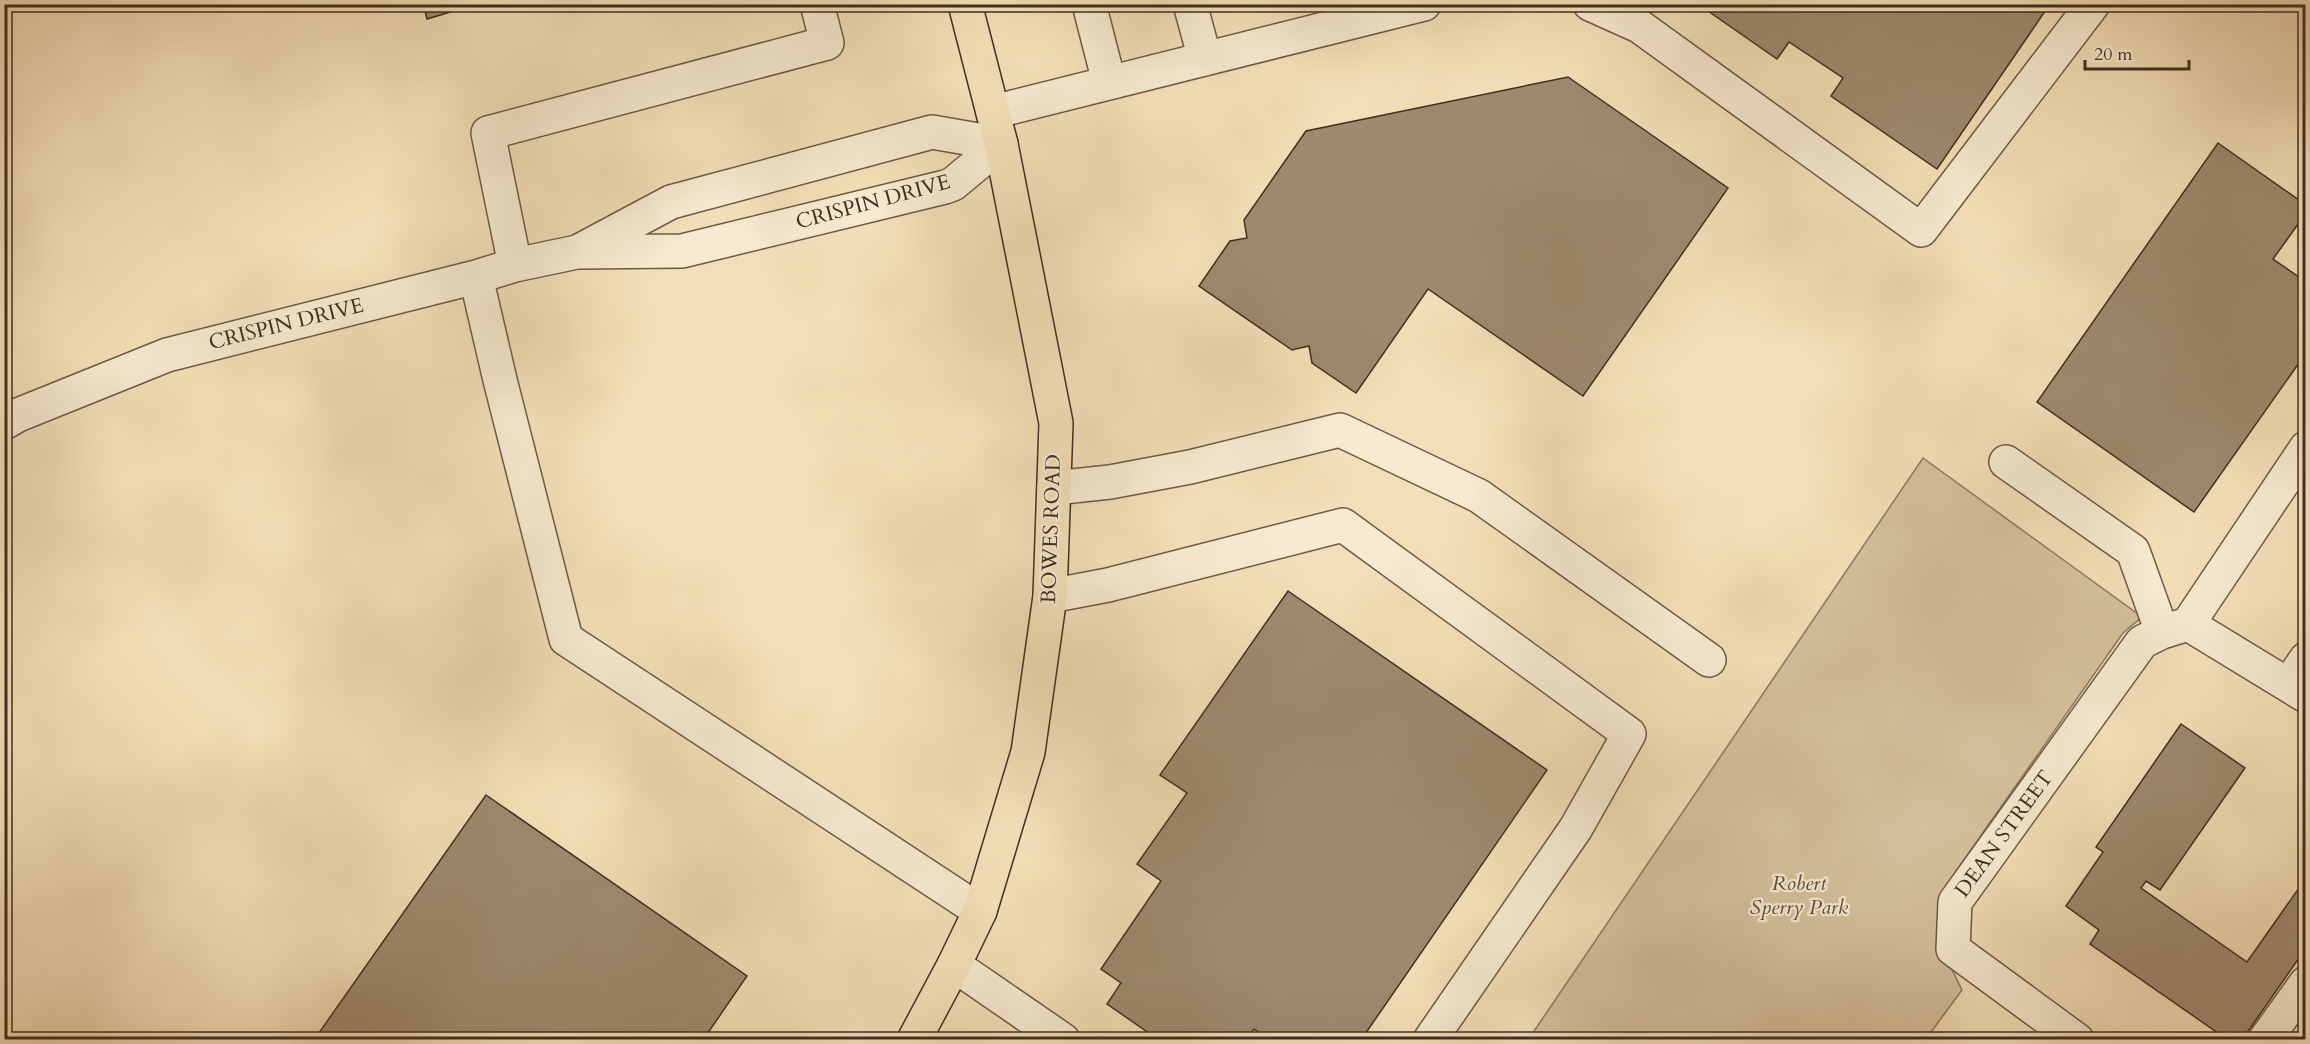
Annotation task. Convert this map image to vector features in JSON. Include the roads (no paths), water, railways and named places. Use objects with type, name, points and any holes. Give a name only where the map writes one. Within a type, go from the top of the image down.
[{"type":"main road","name":"BOWES ROAD","points":[[915,1040],[980,911],[1028,752],[1050,596],[1056,423],[1001,144],[965,4]]},
{"type":"street","points":[[515,265],[488,133],[827,43],[817,4]]},
{"type":"street","points":[[1089,4],[1109,82]]},
{"type":"street","points":[[1190,4],[1205,59]]},
{"type":"street","points":[[993,112],[1424,4]]},
{"type":"street","points":[[1590,4],[1627,11],[1639,26],[1921,230],[2093,4]]},
{"type":"street","name":"CRISPIN DRIVE","points":[[577,252],[671,202],[932,132],[1001,144]]},
{"type":"street","name":"CRISPIN DRIVE","points":[[4,423],[18,415],[167,355],[476,277],[515,265],[577,252],[682,251],[945,187],[953,184],[1001,144]]},
{"type":"street","points":[[476,277],[566,639],[980,911]]},
{"type":"street","points":[[1054,488],[1110,482],[1190,467],[1340,430],[1479,496],[1709,660]]},
{"type":"street","points":[[2175,628],[2306,448]]},
{"type":"street","points":[[2006,462],[2133,551],[2175,628],[2300,680]]},
{"type":"street","points":[[1050,596],[1108,585],[1343,525],[1629,734],[1576,828],[1430,1040]]},
{"type":"street","name":"DEAN STREET","points":[[2077,1040],[1953,949],[1954,902],[2142,642],[2175,628]]},
{"type":"street","points":[[954,965],[1063,1040]]},
{"type":"street","points":[[2265,1040],[2306,983]]},
{"type":"park label","name":"Robert Sperry Park","points":[[1799,895]]}]
